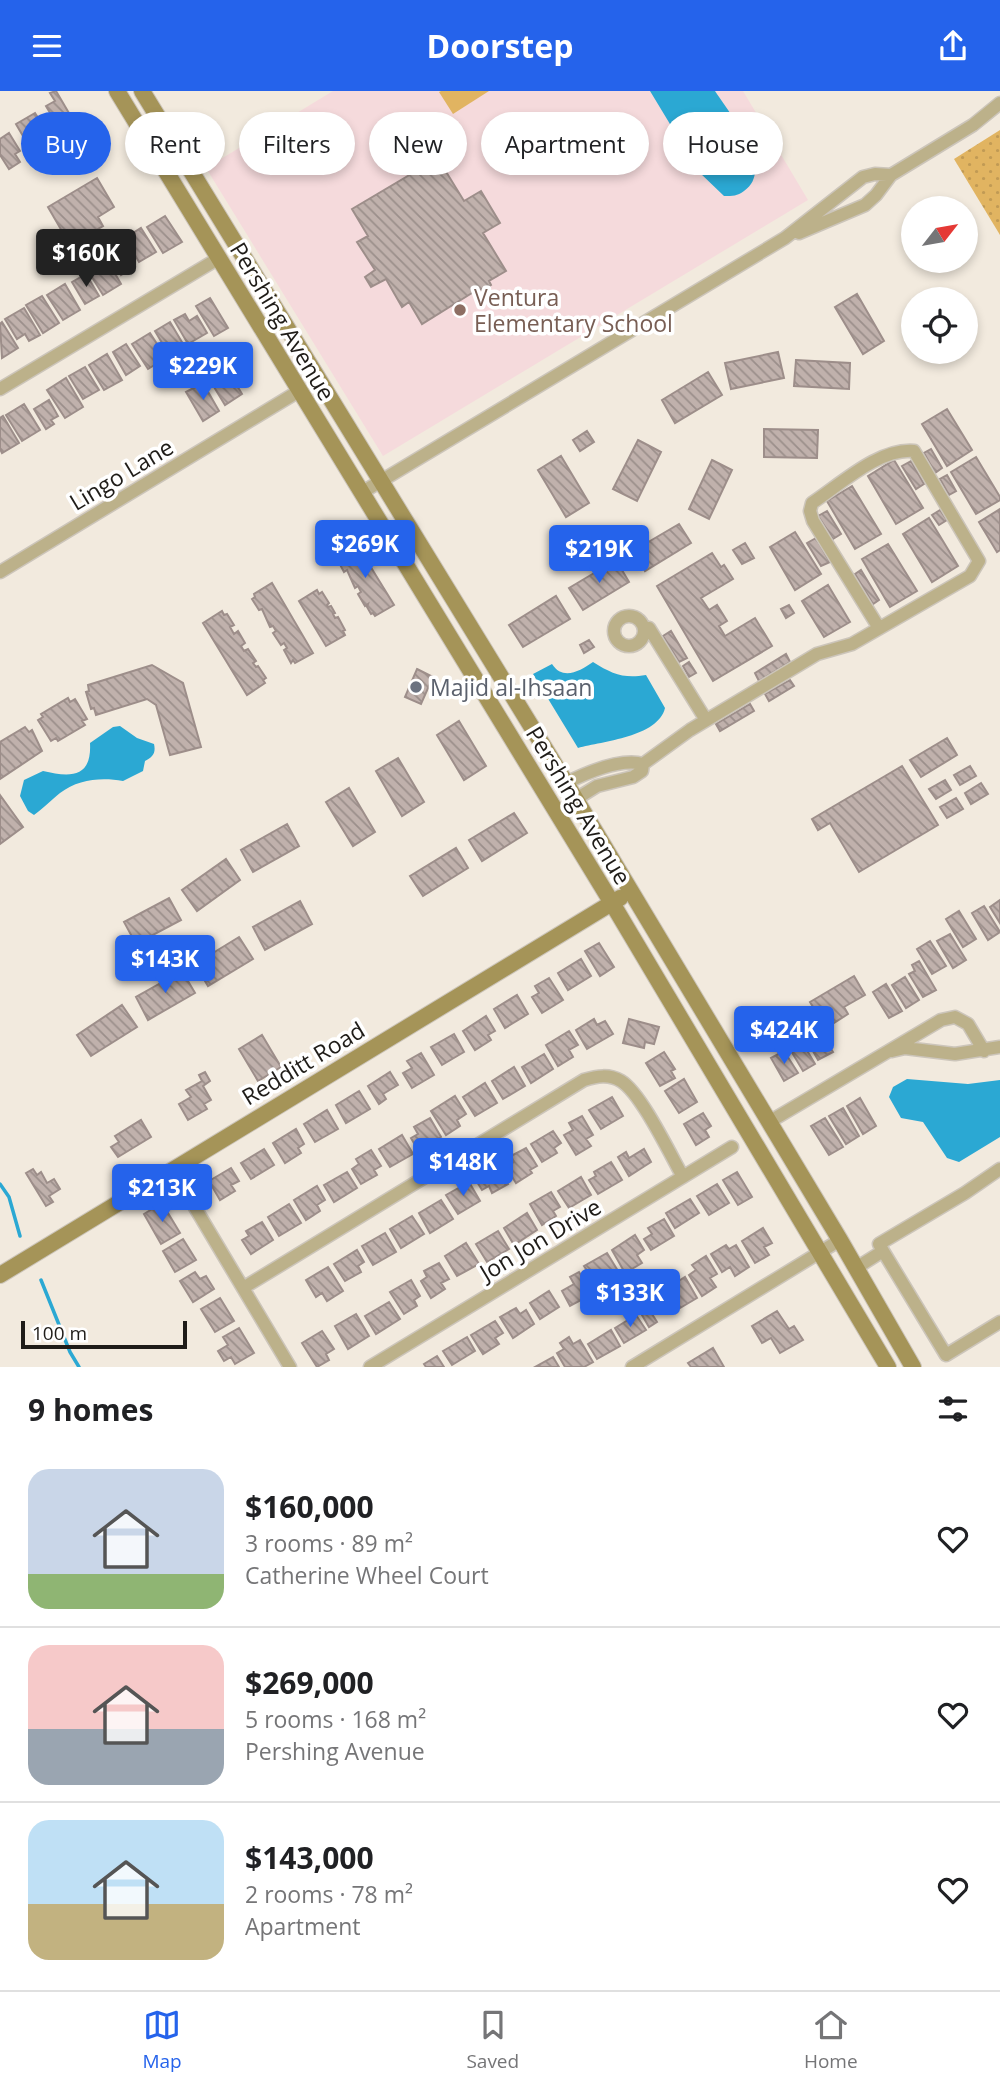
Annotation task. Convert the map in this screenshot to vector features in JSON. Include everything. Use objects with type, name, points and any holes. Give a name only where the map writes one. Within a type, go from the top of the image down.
[{"type":"street","name":"Pershing Avenue","points":[[117,91],[612,902],[888,1367]]},
{"type":"street","name":"Pershing Avenue","points":[[142,91],[576,799],[913,1367]]},
{"type":"street","points":[[785,238],[864,205],[876,195],[891,175],[973,125],[1000,103]]},
{"type":"street","points":[[361,493],[785,238],[863,177],[875,174],[891,175]]},
{"type":"street","points":[[0,389],[219,258]]},
{"type":"street","name":"Lingo Lane","points":[[0,572],[299,391]]},
{"type":"street","points":[[576,799],[597,786],[633,778],[642,771],[643,764],[706,720],[817,654],[852,644],[970,576],[979,561],[914,451],[902,450],[874,461],[812,503],[810,511],[813,521],[879,628]]},
{"type":"street","points":[[645,631],[649,628],[706,720]]},
{"type":"street","points":[[566,783],[608,766],[636,762],[643,764]]},
{"type":"street","points":[[608,766],[611,782]]},
{"type":"street","name":"Redditt Road","points":[[0,1275],[631,891]]},
{"type":"street","points":[[769,1122],[941,1020],[955,1017],[968,1024],[984,1051]]},
{"type":"street","points":[[885,1052],[905,1048],[955,1054],[1000,1047]]},
{"type":"street","points":[[243,1288],[584,1080],[601,1075],[620,1080],[633,1091],[683,1177]]},
{"type":"street","name":"Jon Jon Drive","points":[[370,1367],[732,1147]]},
{"type":"street","points":[[172,1169],[290,1367]]},
{"type":"street","points":[[1000,1169],[879,1244],[946,1355],[1000,1322]]},
{"type":"street","points":[[632,1367],[840,1240]]},
{"type":"street","points":[[856,1268],[883,1251]]},
{"type":"shaded area","name":"Ventura Elementary School","points":[[333,91],[743,91],[756,112],[663,112],[663,175],[783,175],[783,158],[808,200],[383,456],[210,175],[225,175],[225,156],[239,148],[239,175],[355,175],[355,112],[298,112]]},
{"type":"shaded area","points":[[489,91],[456,112],[452,112],[439,92]]},
{"type":"shaded area","points":[[1000,130],[1000,235],[978,196],[954,159]]},
{"type":"water","points":[[650,91],[715,91],[729,112],[663,112]]},
{"type":"water","points":[[702,175],[754,175],[753,181],[744,191],[724,196]]},
{"type":"water","points":[[593,662],[618,675],[646,675],[665,708],[660,718],[641,732],[578,748],[533,674],[552,664],[561,672],[572,673]]},
{"type":"water","points":[[120,726],[137,738],[154,744],[154,752],[145,761],[143,771],[123,781],[99,779],[82,782],[67,788],[34,815],[28,811],[20,796],[24,780],[43,771],[77,773],[87,763],[90,743],[113,727]]},
{"type":"water","points":[[907,1079],[968,1084],[1000,1080],[1000,1137],[959,1162],[947,1158],[923,1122],[901,1118],[889,1097],[893,1087]]},
{"type":"building","points":[[56,91],[68,112],[50,112],[46,106],[55,101],[50,93]]},
{"type":"building","points":[[9,133],[20,151],[15,154],[20,162],[9,169],[0,155],[0,139]]},
{"type":"building","points":[[409,175],[448,175],[464,201],[481,191],[500,223],[483,233],[506,271],[489,281],[491,285],[482,291],[480,288],[422,324],[409,302],[402,307],[386,279],[371,287],[365,277],[375,270],[357,242],[368,236],[352,209]]},
{"type":"building","points":[[97,178],[114,207],[98,217],[103,226],[70,245],[48,207]]},
{"type":"building","points":[[165,216],[182,242],[163,253],[147,227]]},
{"type":"building","points":[[141,228],[156,252],[139,262],[125,238]]},
{"type":"building","points":[[119,239],[135,266],[121,275],[105,247]]},
{"type":"building","points":[[106,258],[121,284],[103,295],[87,269]]},
{"type":"building","points":[[86,274],[99,296],[85,304],[72,282]]},
{"type":"building","points":[[65,284],[80,310],[63,320],[47,295]]},
{"type":"building","points":[[857,294],[884,341],[863,354],[835,307]]},
{"type":"building","points":[[42,296],[59,323],[43,333],[26,305]]},
{"type":"building","points":[[210,298],[228,328],[214,336],[196,306]]},
{"type":"building","points":[[24,308],[40,335],[29,341],[25,334],[17,339],[5,319]]},
{"type":"building","points":[[185,314],[189,321],[197,316],[207,333],[188,344],[174,320]]},
{"type":"building","points":[[2,322],[18,348],[2,358],[0,324]]},
{"type":"building","points":[[170,322],[186,349],[171,358],[155,331]]},
{"type":"building","points":[[150,333],[166,358],[148,369],[132,344]]},
{"type":"building","points":[[126,344],[140,366],[126,375],[113,352]]},
{"type":"building","points":[[778,352],[784,378],[731,389],[725,363]]},
{"type":"building","points":[[107,354],[122,380],[104,390],[89,365]]},
{"type":"building","points":[[796,360],[850,363],[849,389],[794,386]]},
{"type":"building","points":[[225,366],[242,394],[225,405],[208,377]]},
{"type":"building","points":[[85,367],[99,390],[83,399],[69,376]]},
{"type":"building","points":[[708,372],[722,395],[675,423],[662,400]]},
{"type":"building","points":[[66,378],[83,407],[65,418],[47,390]]},
{"type":"building","points":[[203,383],[219,411],[203,421],[186,392]]},
{"type":"building","points":[[49,400],[58,416],[51,420],[54,424],[46,429],[34,409]]},
{"type":"building","points":[[24,404],[40,430],[22,441],[6,415]]},
{"type":"building","points":[[947,409],[972,450],[947,466],[922,424]]},
{"type":"building","points":[[3,416],[19,443],[2,453],[0,418]]},
{"type":"building","points":[[764,429],[818,430],[817,458],[764,457]]},
{"type":"building","points":[[587,431],[594,442],[580,451],[573,440]]},
{"type":"building","points":[[638,440],[661,452],[637,501],[613,489]]},
{"type":"building","points":[[931,449],[942,468],[935,473],[924,453]]},
{"type":"building","points":[[561,456],[589,503],[566,517],[538,470]]},
{"type":"building","points":[[976,457],[1000,500],[976,514],[951,472]]},
{"type":"building","points":[[712,460],[732,470],[709,519],[689,509]]},
{"type":"building","points":[[894,460],[923,508],[896,524],[868,476]]},
{"type":"building","points":[[911,461],[924,484],[916,489],[902,466]]},
{"type":"building","points":[[947,475],[956,491],[949,495],[940,479]]},
{"type":"building","points":[[852,486],[881,534],[855,549],[827,501]]},
{"type":"building","points":[[1000,509],[1000,550],[997,552],[979,522]]},
{"type":"building","points":[[940,510],[947,520],[939,525],[932,515]]},
{"type":"building","points":[[827,511],[841,534],[833,539],[818,516]]},
{"type":"building","points":[[929,518],[958,566],[932,582],[903,534]]},
{"type":"building","points":[[679,524],[691,543],[645,571],[633,551]]},
{"type":"building","points":[[795,532],[821,574],[795,590],[770,547]]},
{"type":"building","points":[[816,538],[830,562],[821,566],[807,543]]},
{"type":"building","points":[[356,543],[394,605],[375,616],[371,614],[368,604],[365,606],[358,594],[361,592],[358,586],[355,588],[347,570],[344,572],[337,559],[337,554]]},
{"type":"building","points":[[745,543],[754,558],[742,564],[733,550]]},
{"type":"building","points":[[888,544],[917,591],[890,607],[862,559]]},
{"type":"building","points":[[712,553],[733,579],[701,598],[709,610],[717,605],[727,621],[719,626],[725,636],[755,618],[772,646],[713,681],[657,586]]},
{"type":"building","points":[[616,560],[629,582],[583,610],[569,588]]},
{"type":"building","points":[[861,570],[879,600],[873,604],[855,574]]},
{"type":"building","points":[[272,583],[313,653],[295,663],[293,660],[291,663],[284,650],[287,648],[284,643],[281,645],[273,633],[276,631],[273,626],[270,627],[262,609],[259,610],[252,599],[254,594]]},
{"type":"building","points":[[828,585],[850,622],[824,637],[802,601]]},
{"type":"building","points":[[317,590],[319,594],[322,592],[329,603],[328,607],[331,606],[335,618],[338,617],[345,630],[345,635],[326,646],[299,601]]},
{"type":"building","points":[[556,596],[570,619],[523,647],[509,625]]},
{"type":"building","points":[[789,605],[794,613],[786,618],[781,609]]},
{"type":"building","points":[[222,611],[234,625],[230,627],[234,634],[238,631],[245,643],[241,646],[244,651],[248,649],[256,661],[253,663],[266,678],[263,680],[265,683],[247,695],[203,623]]},
{"type":"building","points":[[671,631],[687,658],[679,662],[663,636]]},
{"type":"building","points":[[589,640],[594,647],[584,653],[580,645]]},
{"type":"building","points":[[786,654],[790,662],[759,681],[755,673]]},
{"type":"building","points":[[689,662],[696,673],[689,677],[683,666]]},
{"type":"building","points":[[152,665],[183,683],[201,747],[170,755],[156,705],[147,699],[96,715],[94,708],[91,709],[86,692],[89,691],[88,685]]},
{"type":"building","points":[[417,669],[433,677],[421,704],[405,697]]},
{"type":"building","points":[[790,680],[794,686],[769,701],[765,694]]},
{"type":"building","points":[[68,698],[70,702],[75,699],[87,719],[82,721],[85,725],[58,741],[56,738],[51,741],[38,720],[43,717],[41,714]]},
{"type":"building","points":[[750,704],[754,711],[720,731],[716,724]]},
{"type":"building","points":[[459,721],[486,766],[464,780],[437,735]]},
{"type":"building","points":[[25,727],[29,732],[32,730],[42,751],[0,779],[0,742]]},
{"type":"building","points":[[947,738],[957,755],[921,777],[910,760]]},
{"type":"building","points":[[398,758],[424,802],[402,816],[376,771]]},
{"type":"building","points":[[902,766],[938,825],[859,872],[830,823],[818,830],[812,819]]},
{"type":"building","points":[[970,766],[976,776],[960,785],[954,775]]},
{"type":"building","points":[[945,780],[951,790],[936,799],[929,789]]},
{"type":"building","points":[[981,783],[988,794],[971,804],[965,793]]},
{"type":"building","points":[[349,788],[375,832],[353,846],[326,802]]},
{"type":"building","points":[[0,795],[23,827],[0,844]]},
{"type":"building","points":[[956,798],[963,809],[947,818],[940,807]]},
{"type":"building","points":[[514,813],[527,833],[482,861],[469,840]]},
{"type":"building","points":[[287,824],[299,846],[253,872],[241,850]]},
{"type":"building","points":[[456,848],[468,868],[423,896],[410,876]]},
{"type":"building","points":[[226,859],[240,880],[197,911],[182,890]]},
{"type":"building","points":[[169,898],[181,920],[136,944],[124,922]]},
{"type":"building","points":[[1000,900],[1000,923],[990,907]]},
{"type":"building","points":[[300,901],[312,924],[265,950],[253,927]]},
{"type":"building","points":[[984,906],[1000,932],[988,940],[972,913]]},
{"type":"building","points":[[959,911],[976,939],[963,947],[946,919]]},
{"type":"building","points":[[950,934],[966,960],[953,968],[937,941]]},
{"type":"building","points":[[239,937],[253,959],[208,986],[195,964]]},
{"type":"building","points":[[930,941],[946,966],[932,974],[917,949]]},
{"type":"building","points":[[599,943],[614,967],[600,976],[585,951]]},
{"type":"building","points":[[581,959],[591,976],[568,990],[558,973]]},
{"type":"building","points":[[919,961],[936,990],[923,997],[909,974],[915,971],[912,965]]},
{"type":"building","points":[[182,971],[195,993],[148,1020],[136,997]]},
{"type":"building","points":[[854,976],[865,995],[844,1007],[848,1014],[826,1028],[810,1002]]},
{"type":"building","points":[[905,977],[919,1000],[906,1008],[892,985]]},
{"type":"building","points":[[549,978],[563,1000],[542,1013],[532,997],[539,993],[535,986]]},
{"type":"building","points":[[886,984],[902,1011],[889,1018],[873,992]]},
{"type":"building","points":[[517,995],[528,1014],[505,1028],[494,1009]]},
{"type":"building","points":[[122,1005],[137,1027],[91,1056],[77,1035]]},
{"type":"building","points":[[486,1016],[495,1031],[488,1035],[491,1040],[475,1050],[463,1031]]},
{"type":"building","points":[[594,1019],[597,1025],[605,1021],[613,1034],[587,1049],[576,1030]]},
{"type":"building","points":[[629,1019],[659,1027],[654,1044],[645,1042],[644,1048],[623,1043]]},
{"type":"building","points":[[819,1029],[833,1052],[818,1060],[805,1037]]},
{"type":"building","points":[[569,1031],[578,1045],[569,1050],[573,1057],[558,1066],[546,1045]]},
{"type":"building","points":[[454,1034],[464,1052],[442,1065],[431,1047]]},
{"type":"building","points":[[262,1035],[281,1067],[258,1081],[239,1049]]},
{"type":"building","points":[[799,1037],[815,1064],[803,1071],[787,1044]]},
{"type":"building","points":[[784,1051],[798,1073],[784,1081],[771,1058]]},
{"type":"building","points":[[664,1052],[675,1069],[671,1071],[675,1078],[660,1086],[646,1063]]},
{"type":"building","points":[[421,1053],[434,1075],[412,1088],[403,1073],[412,1068],[407,1061]]},
{"type":"building","points":[[544,1054],[553,1069],[531,1083],[522,1067]]},
{"type":"building","points":[[514,1067],[525,1086],[503,1099],[492,1081]]},
{"type":"building","points":[[205,1072],[210,1081],[203,1086],[211,1100],[204,1104],[207,1109],[188,1120],[179,1104],[191,1097],[186,1090],[202,1081],[199,1075]]},
{"type":"building","points":[[390,1072],[398,1085],[383,1094],[386,1099],[379,1104],[368,1086]]},
{"type":"building","points":[[684,1079],[697,1102],[679,1113],[665,1091]]},
{"type":"building","points":[[485,1083],[497,1103],[475,1116],[463,1097]]},
{"type":"building","points":[[359,1091],[370,1109],[346,1123],[336,1105]]},
{"type":"building","points":[[455,1096],[466,1114],[457,1120],[460,1126],[446,1135],[431,1111]]},
{"type":"building","points":[[612,1097],[623,1116],[601,1129],[589,1110]]},
{"type":"building","points":[[860,1098],[876,1126],[863,1134],[847,1106]]},
{"type":"building","points":[[843,1108],[859,1136],[846,1144],[829,1116]]},
{"type":"building","points":[[327,1110],[338,1129],[315,1142],[304,1124]]},
{"type":"building","points":[[703,1113],[711,1126],[705,1130],[709,1137],[696,1145],[684,1124]]},
{"type":"building","points":[[582,1116],[593,1135],[586,1139],[591,1146],[576,1155],[564,1135],[573,1130],[569,1123]]},
{"type":"building","points":[[430,1118],[441,1137],[418,1150],[411,1138],[418,1134],[414,1127]]},
{"type":"building","points":[[825,1118],[843,1147],[829,1155],[811,1126]]},
{"type":"building","points":[[141,1120],[151,1137],[118,1157],[111,1147],[119,1142],[115,1136]]},
{"type":"building","points":[[296,1129],[304,1144],[298,1148],[301,1153],[285,1163],[273,1143]]},
{"type":"building","points":[[553,1131],[561,1143],[554,1148],[557,1153],[542,1162],[531,1144]]},
{"type":"building","points":[[402,1135],[413,1154],[390,1167],[379,1149]]},
{"type":"building","points":[[526,1148],[537,1166],[530,1170],[532,1173],[516,1183],[506,1167],[514,1162],[511,1156]]},
{"type":"building","points":[[264,1149],[274,1165],[251,1179],[241,1163]]},
{"type":"building","points":[[644,1149],[651,1162],[629,1176],[618,1157],[626,1152],[629,1158]]},
{"type":"building","points":[[371,1150],[381,1166],[374,1170],[377,1175],[361,1184],[352,1169],[359,1164],[356,1159]]},
{"type":"building","points":[[611,1162],[622,1180],[598,1194],[589,1180],[596,1176],[594,1172]]},
{"type":"building","points":[[496,1163],[508,1184],[492,1193],[489,1186],[482,1190],[474,1177]]},
{"type":"building","points":[[231,1168],[239,1181],[231,1185],[235,1191],[220,1200],[209,1181]]},
{"type":"building","points":[[33,1169],[37,1175],[41,1172],[47,1183],[54,1179],[60,1189],[49,1196],[53,1202],[46,1206],[26,1173]]},
{"type":"building","points":[[347,1172],[357,1188],[334,1202],[324,1185]]},
{"type":"building","points":[[737,1172],[752,1197],[738,1205],[723,1180]]},
{"type":"building","points":[[581,1177],[591,1195],[569,1208],[558,1191]]},
{"type":"building","points":[[469,1182],[480,1201],[458,1214],[446,1195]]},
{"type":"building","points":[[717,1184],[729,1203],[709,1215],[697,1196]]},
{"type":"building","points":[[317,1186],[325,1200],[317,1205],[320,1211],[306,1220],[294,1200]]},
{"type":"building","points":[[551,1192],[560,1207],[553,1211],[556,1216],[542,1225],[530,1204]]},
{"type":"building","points":[[690,1199],[699,1213],[675,1228],[666,1213]]},
{"type":"building","points":[[441,1200],[453,1219],[430,1233],[419,1213]]},
{"type":"building","points":[[162,1203],[180,1233],[161,1244],[144,1214]]},
{"type":"building","points":[[289,1204],[301,1223],[279,1236],[268,1217]]},
{"type":"building","points":[[527,1213],[537,1230],[514,1245],[504,1228]]},
{"type":"building","points":[[412,1216],[424,1234],[401,1248],[390,1229]]},
{"type":"building","points":[[664,1219],[674,1236],[651,1250],[644,1239],[652,1234],[648,1228]]},
{"type":"building","points":[[262,1222],[273,1240],[251,1254],[242,1240],[249,1236],[246,1231]]},
{"type":"building","points":[[763,1228],[772,1243],[764,1247],[769,1255],[755,1263],[742,1241]]},
{"type":"building","points":[[498,1231],[509,1249],[487,1262],[476,1244]]},
{"type":"building","points":[[385,1233],[396,1252],[373,1265],[362,1246]]},
{"type":"building","points":[[635,1235],[644,1250],[637,1255],[642,1263],[625,1273],[612,1250]]},
{"type":"building","points":[[183,1239],[196,1260],[175,1272],[163,1251]]},
{"type":"building","points":[[466,1243],[479,1264],[457,1276],[445,1256]]},
{"type":"building","points":[[726,1245],[729,1249],[736,1245],[749,1267],[735,1276],[730,1267],[722,1272],[711,1254]]},
{"type":"building","points":[[357,1250],[364,1262],[358,1266],[361,1272],[345,1281],[334,1264]]},
{"type":"building","points":[[607,1253],[618,1271],[596,1284],[584,1266]]},
{"type":"building","points":[[706,1256],[717,1274],[710,1278],[716,1287],[702,1296],[689,1275],[696,1270],[692,1265]]},
{"type":"building","points":[[439,1263],[449,1279],[441,1283],[445,1289],[431,1298],[421,1281],[427,1277],[424,1271]]},
{"type":"building","points":[[328,1267],[343,1291],[327,1301],[322,1293],[316,1297],[306,1280]]},
{"type":"building","points":[[195,1272],[200,1279],[206,1276],[214,1289],[193,1302],[180,1281]]},
{"type":"building","points":[[579,1272],[592,1294],[570,1306],[562,1291],[574,1284],[570,1277]]},
{"type":"building","points":[[685,1277],[697,1298],[675,1311],[663,1291]]},
{"type":"building","points":[[411,1280],[420,1296],[414,1300],[417,1306],[404,1314],[390,1292]]},
{"type":"building","points":[[654,1286],[666,1306],[652,1314],[657,1322],[649,1327],[632,1298]]},
{"type":"building","points":[[549,1291],[559,1307],[540,1319],[530,1303]]},
{"type":"building","points":[[220,1298],[234,1321],[215,1332],[201,1309]]},
{"type":"building","points":[[389,1302],[400,1319],[376,1334],[365,1316]]},
{"type":"building","points":[[516,1308],[520,1314],[526,1310],[534,1324],[513,1338],[500,1317]]},
{"type":"building","points":[[777,1311],[789,1329],[794,1326],[803,1340],[780,1353],[771,1338],[762,1343],[752,1326]]},
{"type":"building","points":[[356,1314],[369,1336],[348,1349],[335,1326]]},
{"type":"building","points":[[636,1315],[646,1330],[624,1343],[615,1328]]},
{"type":"building","points":[[495,1321],[503,1333],[495,1338],[499,1344],[483,1354],[471,1335]]},
{"type":"building","points":[[239,1328],[254,1353],[235,1364],[231,1357],[224,1361],[218,1351],[228,1345],[223,1337]]},
{"type":"building","points":[[611,1330],[620,1346],[597,1359],[588,1344]]},
{"type":"building","points":[[322,1331],[334,1349],[326,1354],[329,1360],[317,1367],[302,1343]]},
{"type":"building","points":[[467,1337],[475,1351],[452,1365],[443,1351]]},
{"type":"building","points":[[569,1337],[573,1344],[580,1340],[593,1362],[584,1367],[565,1367],[557,1353],[564,1349],[560,1343]]},
{"type":"building","points":[[713,1348],[724,1367],[691,1367],[688,1363]]},
{"type":"building","points":[[437,1356],[444,1367],[426,1367],[424,1364]]},
{"type":"building","points":[[553,1357],[559,1367],[535,1367]]},
{"type":"waterway","points":[[0,1184],[9,1197],[20,1236]]},
{"type":"waterway","points":[[41,1280],[70,1352],[79,1367]]},
{"type":"place","name":"Ventura Elementary School","points":[[460,310]]},
{"type":"place","name":"Majid al-Ihsaan","points":[[416,687]]}]
